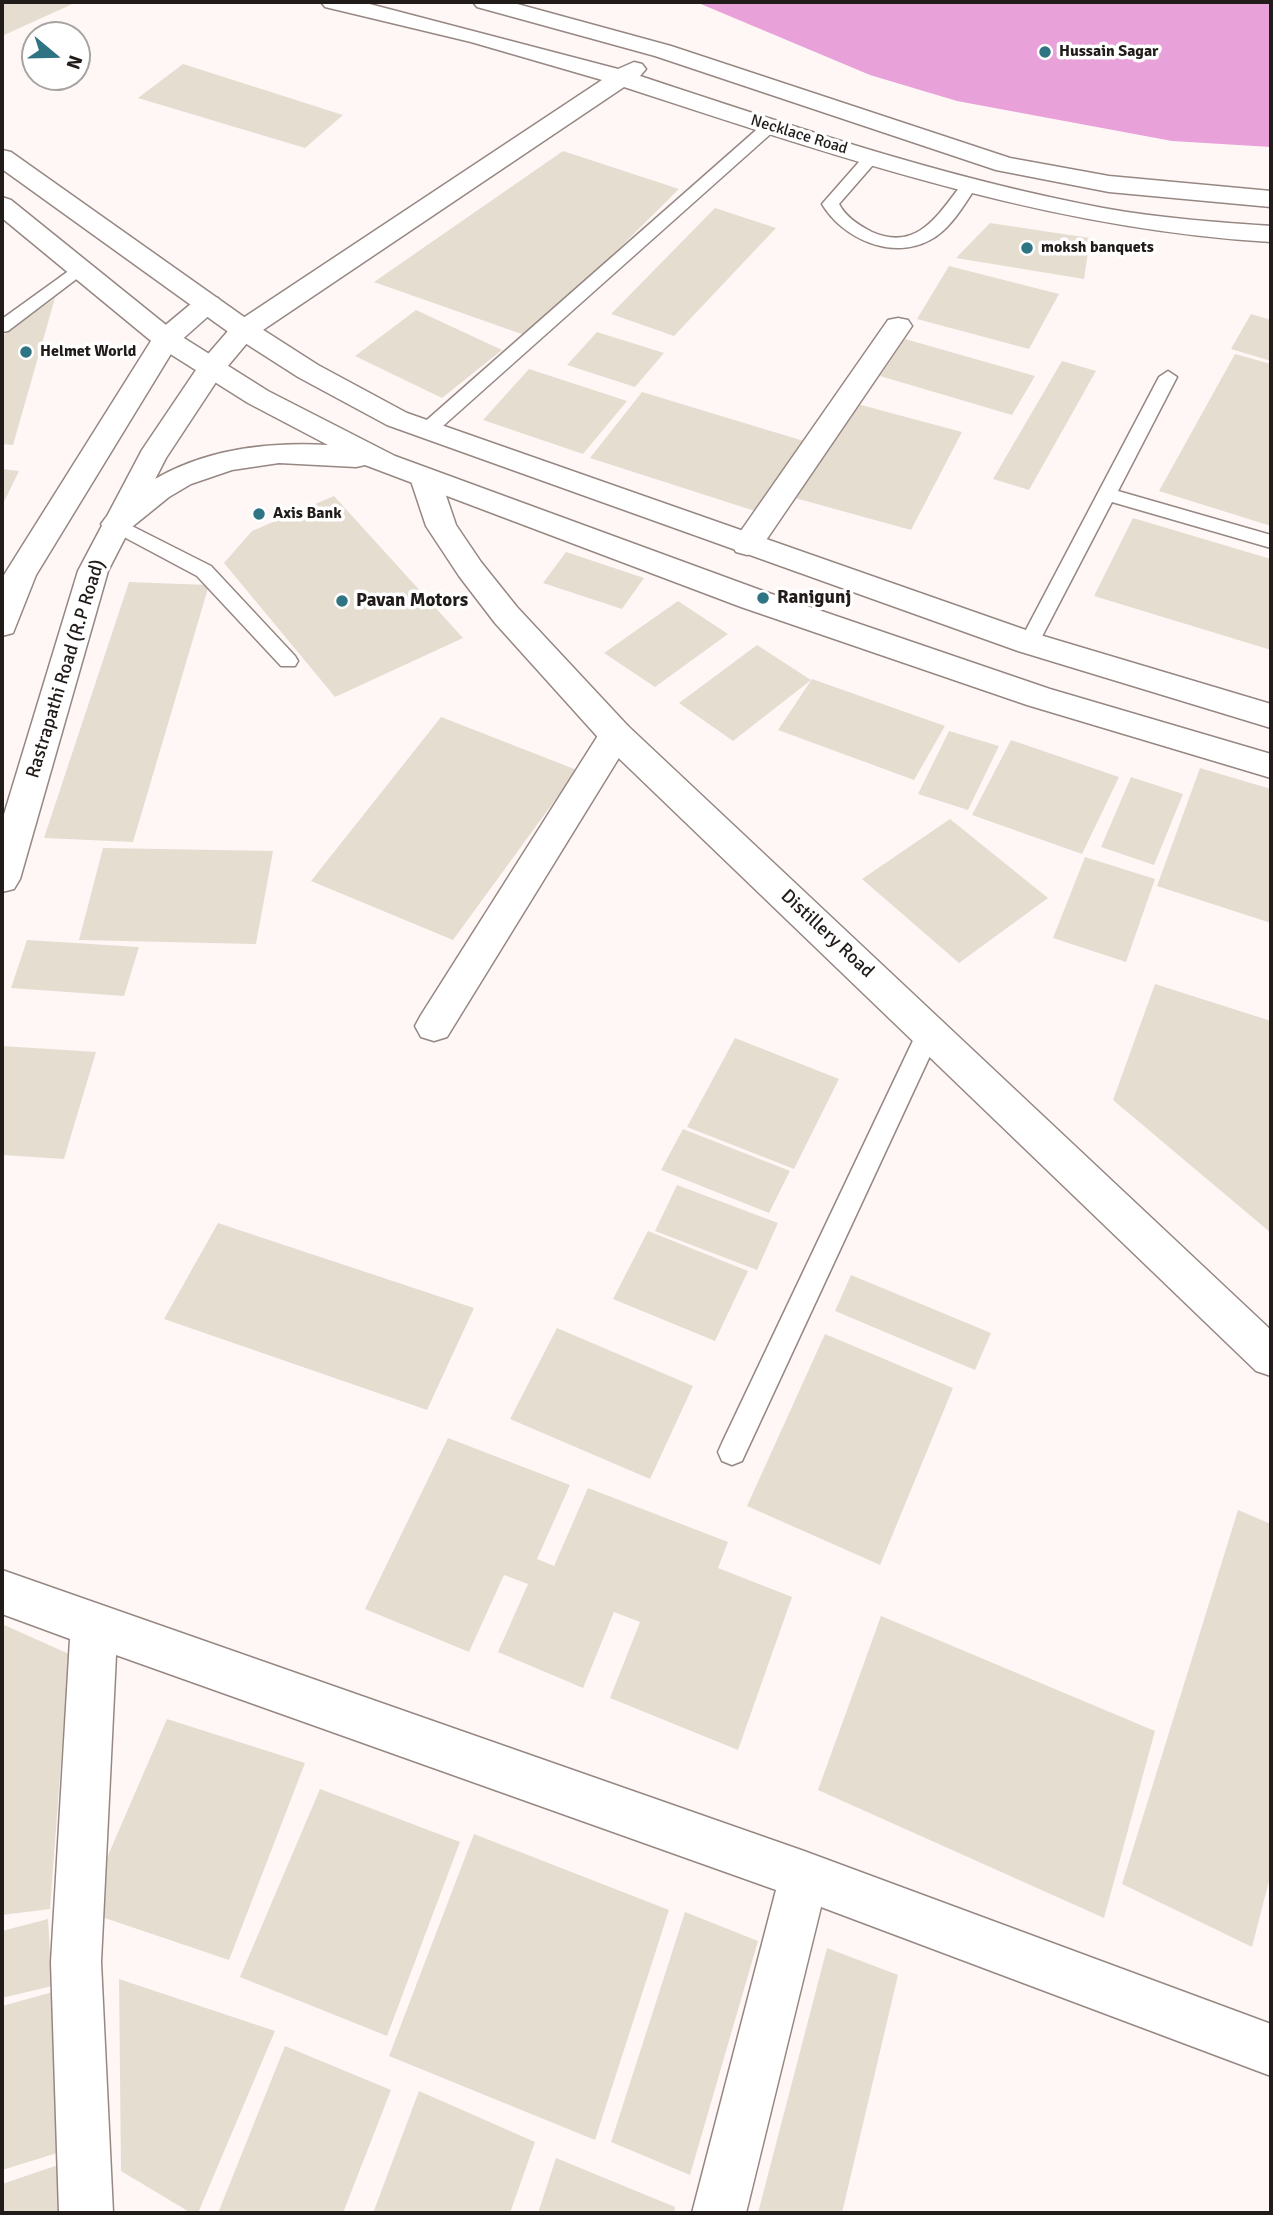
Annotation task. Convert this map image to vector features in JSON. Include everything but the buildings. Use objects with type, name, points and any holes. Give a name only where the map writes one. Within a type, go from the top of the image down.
[{"type":"main road","name":"Necklace Road","points":[[333,2],[621,78],[871,158],[1047,207],[1217,233],[1271,234]]},
{"type":"main road","name":"Necklace Road","points":[[485,2],[663,51],[1006,165],[1109,184],[1271,199]]},
{"type":"main road","name":"Rastrapathi Road (R.P Road)","points":[[2,879],[93,571],[152,457],[212,367],[244,330],[663,51]]},
{"type":"main road","points":[[2,157],[244,330],[307,371],[397,419],[1029,643],[1271,716]]},
{"type":"main road","points":[[6,215],[80,267],[166,339],[258,397],[385,463],[765,604],[1038,696],[1271,765]]},
{"type":"main road","points":[[2,625],[20,575],[166,339],[208,304]]},
{"type":"main road","points":[[747,545],[898,326]]},
{"type":"main road","points":[[116,524],[157,490],[210,465],[258,454],[318,452],[385,463]]},
{"type":"main road","name":"Distillery Road","points":[[425,478],[441,526],[470,569],[506,615],[616,735],[930,1030],[1271,1357]]},
{"type":"main road","points":[[434,1026],[616,735]]},
{"type":"main road","points":[[2,1592],[804,1876],[1271,2050]]},
{"type":"main road","points":[[86,2213],[76,1962],[94,1626]]},
{"type":"main road","points":[[719,2213],[804,1876]]},
{"type":"lane","points":[[427,430],[769,127]]},
{"type":"lane","points":[[871,158],[830,204],[835,217],[855,230],[898,243],[916,242],[928,235],[968,187]]},
{"type":"lane","points":[[2,327],[80,267]]},
{"type":"lane","points":[[1029,643],[1168,377]]},
{"type":"lane","points":[[1107,494],[1271,542]]},
{"type":"lane","points":[[116,524],[204,571],[288,661]]},
{"type":"lane","points":[[732,1452],[930,1030]]},
{"type":"shaded area","name":"Hussain Sagar","points":[[696,2],[1271,2],[1271,147],[1172,141],[957,101],[870,75]]},
{"type":"place","name":"Hussain Sagar","points":[[1045,52]]},
{"type":"place","name":"moksh banquets","points":[[1027,248]]},
{"type":"place","name":"Helmet World","points":[[26,352]]},
{"type":"place","name":"Axis Bank","points":[[259,514]]},
{"type":"place","name":"Ranigunj","points":[[763,598]]},
{"type":"place","name":"Pavan Motors","points":[[342,601]]}]
